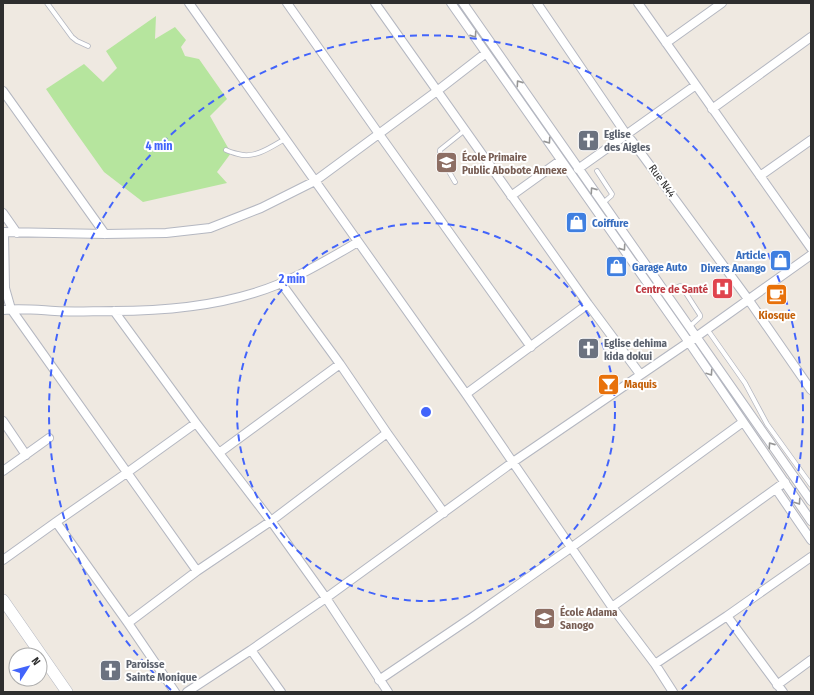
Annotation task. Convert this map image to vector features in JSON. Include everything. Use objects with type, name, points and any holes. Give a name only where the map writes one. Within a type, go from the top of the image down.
[{"type":"street","points":[[189,3],[466,394],[673,692]]},
{"type":"street","points":[[287,3],[531,347]]},
{"type":"street","points":[[375,3],[588,304],[640,374]]},
{"type":"street","points":[[451,3],[688,341],[811,521]]},
{"type":"street","points":[[464,3],[811,501]]},
{"type":"street","name":"Rue N44","points":[[538,3],[626,134],[748,299],[811,390]]},
{"type":"street","points":[[638,3],[811,248]]},
{"type":"street","points":[[666,43],[722,3]]},
{"type":"street","points":[[712,109],[811,37]]},
{"type":"street","points":[[197,571],[128,472],[7,309],[4,232],[105,234],[166,233],[210,228],[262,208],[315,180],[437,91],[486,53]]},
{"type":"street","points":[[578,168],[696,85]]},
{"type":"street","points":[[3,91],[105,234]]},
{"type":"street","points":[[760,176],[811,140]]},
{"type":"street","points":[[511,196],[561,160]]},
{"type":"street","points":[[3,213],[17,233]]},
{"type":"street","points":[[7,309],[114,311],[170,309],[213,304],[254,293],[281,283],[316,266],[358,242]]},
{"type":"street","points":[[187,692],[326,598],[513,462],[707,329],[811,255]]},
{"type":"street","points":[[281,283],[340,364],[444,513]]},
{"type":"street","points":[[466,394],[588,304]]},
{"type":"street","points":[[114,311],[196,423],[271,521],[326,598],[388,692]]},
{"type":"street","points":[[219,453],[340,364]]},
{"type":"street","points":[[3,421],[26,455]]},
{"type":"street","points":[[379,680],[572,547],[743,422]]},
{"type":"street","points":[[3,560],[196,423]]},
{"type":"street","points":[[128,623],[197,571],[271,521],[387,433]]},
{"type":"street","points":[[3,471],[49,438]]},
{"type":"street","points":[[612,606],[784,482]]},
{"type":"street","points":[[776,489],[811,540]]},
{"type":"street","points":[[56,522],[175,692]]},
{"type":"street","points":[[655,664],[811,557]]},
{"type":"street","points":[[3,600],[67,692]]},
{"type":"street","points":[[727,616],[783,692]]},
{"type":"street","points":[[251,650],[281,692]]},
{"type":"street","points":[[778,685],[811,660]]},
{"type":"lane","points":[[47,3],[72,37],[88,46]]},
{"type":"lane","points":[[454,182],[440,156],[440,150],[465,130]]},
{"type":"lane","points":[[226,150],[239,155],[257,154],[285,139]]},
{"type":"lane","points":[[597,171],[612,194],[602,203]]},
{"type":"lane","points":[[666,294],[680,286],[682,287],[700,315],[700,317],[690,327]]},
{"type":"lane","points":[[707,329],[744,383],[767,424],[811,485]]},
{"type":"green space","points":[[156,16],[155,39],[175,27],[186,40],[181,47],[185,56],[199,59],[227,99],[210,116],[231,153],[217,172],[227,183],[143,202],[104,172],[46,89],[84,64],[103,82],[117,68],[106,51]]},
{"type":"place","name":"Eglise des Aigles","points":[[588,140]]},
{"type":"place","name":"École Primaire Public Abobote Annexe","points":[[446,163]]},
{"type":"place","name":"Coiffure","points":[[577,223]]},
{"type":"place","name":"Article Divers Anango","points":[[781,261]]},
{"type":"place","name":"Garage Auto","points":[[617,267]]},
{"type":"place","name":"Centre de Santé","points":[[723,289]]},
{"type":"place","name":"Kiosque","points":[[777,295]]},
{"type":"place","name":"Eglise dehima kida dokui","points":[[589,349]]},
{"type":"place","name":"Maquis","points":[[609,384]]},
{"type":"place","name":"École Adama Sanogo","points":[[544,618]]},
{"type":"place","name":"Paroisse Sainte Monique","points":[[111,670]]}]
